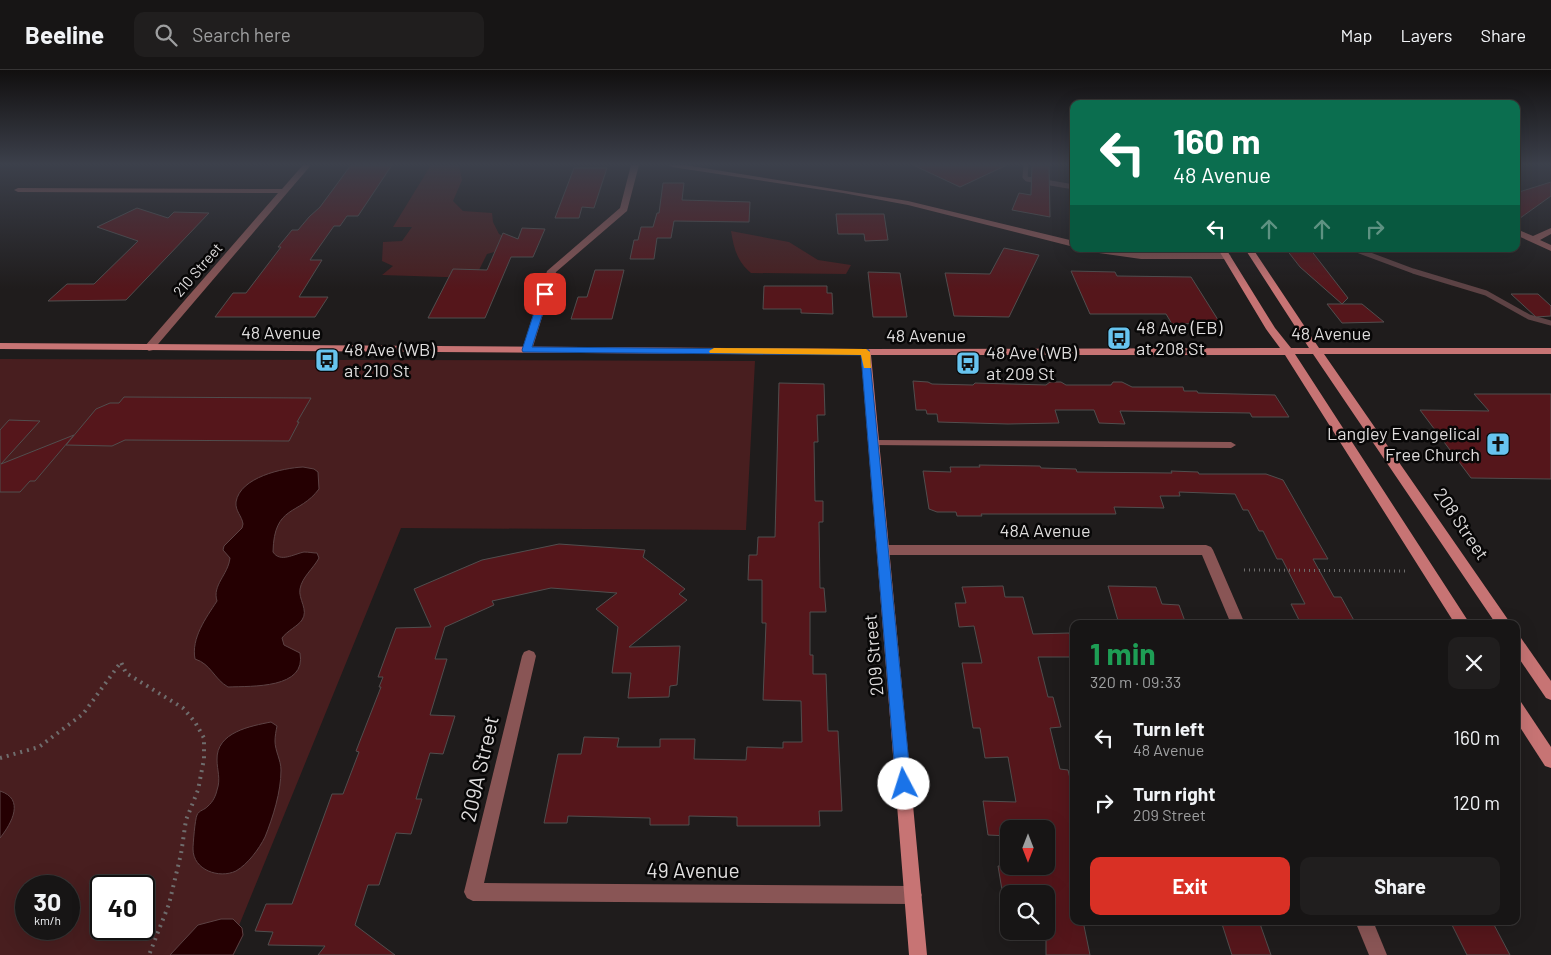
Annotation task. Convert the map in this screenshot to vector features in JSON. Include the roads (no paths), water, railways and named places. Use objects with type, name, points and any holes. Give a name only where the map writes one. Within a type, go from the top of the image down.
[{"type":"main road","points":[[1224,252],[1271,329],[1287,350],[1460,620]]},
{"type":"main road","name":"208 Street","points":[[1252,252],[1316,351],[1501,620]]},
{"type":"main road","name":"48 Avenue","points":[[0,346],[866,352],[1551,351]]},
{"type":"main road","name":"209 Street","points":[[866,352],[918,955]]},
{"type":"main road","points":[[1520,648],[1551,693]]},
{"type":"main road","points":[[1520,713],[1551,761]]},
{"type":"street","name":"210 Street","points":[[149,348],[273,206]]},
{"type":"street","points":[[527,350],[552,271],[624,209],[625,206]]},
{"type":"street","points":[[921,206],[1070,243]]},
{"type":"street","points":[[1534,239],[1551,231]]},
{"type":"street","points":[[1520,234],[1551,248]]},
{"type":"street","points":[[1113,252],[1141,256],[1224,252]]},
{"type":"street","name":"48A Avenue","points":[[884,550],[1206,550],[1236,620]]},
{"type":"street","name":"209A Street","points":[[473,892],[529,656]]},
{"type":"street","name":"49 Avenue","points":[[473,892],[913,895]]},
{"type":"street","points":[[1366,925],[1378,955]]},
{"type":"lane","points":[[873,443],[1231,444]]},
{"type":"waterway","points":[[1362,252],[1413,271],[1486,293],[1529,317],[1551,323]]},
{"type":"place","name":"48 Ave (EB) at 208 St","points":[[1119,338]]},
{"type":"place","name":"48 Ave (WB) at 210 St","points":[[327,360]]},
{"type":"place","name":"48 Ave (WB) at 209 St","points":[[968,363]]},
{"type":"place","name":"Langley Evangelical Free Church","points":[[1498,444]]}]
